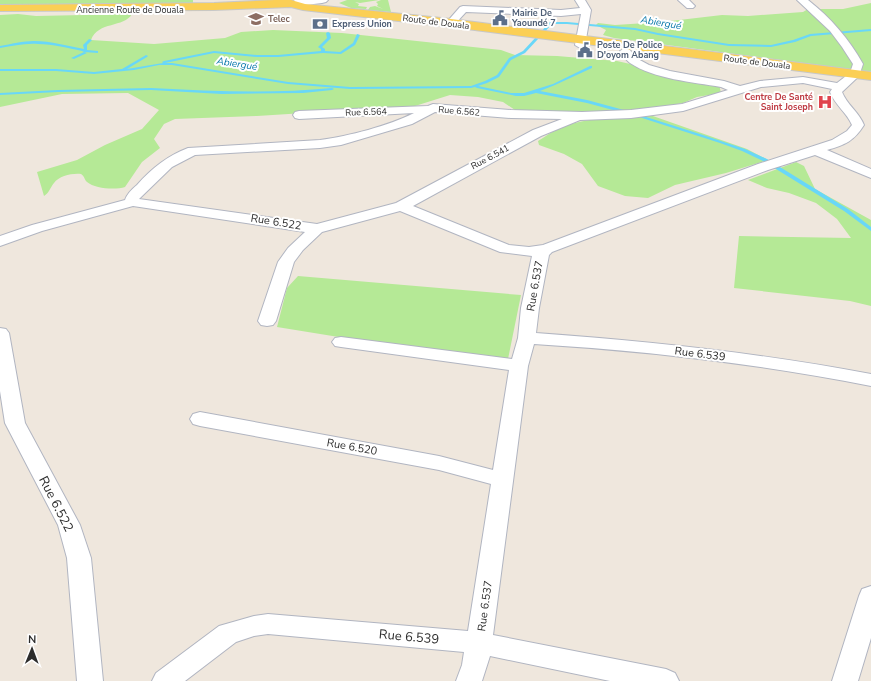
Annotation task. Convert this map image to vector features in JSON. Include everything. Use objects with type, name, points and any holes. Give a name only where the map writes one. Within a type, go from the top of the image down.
[{"type":"main road","points":[[247,0],[267,14],[279,15],[322,0]]},
{"type":"main road","points":[[299,7],[388,21],[581,38],[625,51],[804,77],[852,77],[871,82]]},
{"type":"main road","name":"Route de Douala","points":[[299,7],[581,38],[852,77],[871,76]]},
{"type":"main road","points":[[0,8],[260,9]]},
{"type":"main road","name":"Ancienne Route de Douala","points":[[0,11],[260,9]]},
{"type":"street","points":[[580,0],[585,15],[581,38]]},
{"type":"street","points":[[802,0],[828,23],[842,38],[858,64],[852,77],[839,87],[804,77]]},
{"type":"street","points":[[451,23],[460,11],[468,9],[585,15]]},
{"type":"street","points":[[625,51],[632,60],[644,67],[668,74],[724,84],[738,90]]},
{"type":"street","name":"Rue 6.562","points":[[133,202],[132,199],[134,196],[168,161],[193,151],[320,144],[341,141],[397,125],[433,108],[490,114],[582,116],[631,114],[676,108],[760,84],[804,77]]},
{"type":"street","name":"Rue 6.537","points":[[469,681],[475,665],[479,643],[519,366],[527,338],[530,308],[541,253],[546,249],[763,167],[837,143],[852,134],[858,125],[856,119],[838,98],[836,92],[839,87]]},
{"type":"street","name":"Rue 6.564","points":[[298,115],[433,108]]},
{"type":"street","name":"Rue 6.541","points":[[402,206],[475,165],[537,133],[582,116]]},
{"type":"street","points":[[815,150],[871,174]]},
{"type":"street","name":"Rue 6.522","points":[[0,241],[37,228],[133,202],[316,229],[363,218],[402,206]]},
{"type":"street","points":[[402,206],[506,248],[529,252],[546,249]]},
{"type":"street","points":[[267,321],[274,306],[284,266],[290,255],[316,229]]},
{"type":"street","name":"Rue 6.522","points":[[0,333],[15,423],[69,525],[80,558],[90,681]]},
{"type":"street","name":"Rue 6.539","points":[[527,338],[637,346],[778,363],[871,380]]},
{"type":"street","points":[[341,342],[519,366]]},
{"type":"street","name":"Rue 6.520","points":[[200,419],[439,463],[503,480]]},
{"type":"street","points":[[845,681],[871,596]]},
{"type":"street","name":"Rue 6.539","points":[[165,681],[228,634],[268,624],[479,643],[666,681]]},
{"type":"green space","points":[[0,0],[193,0],[193,3],[0,5]]},
{"type":"green space","points":[[347,0],[379,0],[360,3],[355,2],[359,4],[358,6],[367,7],[366,9],[351,8],[339,3]]},
{"type":"green space","points":[[388,0],[391,12],[368,10],[370,7],[375,6],[383,9],[377,6],[378,4],[376,2]]},
{"type":"green space","points":[[871,3],[871,72],[614,38],[603,35],[606,30],[596,25],[598,23],[615,25],[662,22],[722,15],[748,16],[803,12],[808,9],[843,9]]},
{"type":"green space","points":[[18,14],[36,16],[132,14],[123,21],[99,30],[94,34],[91,40],[154,44],[225,38],[241,32],[273,30],[342,33],[501,50],[515,55],[557,56],[617,61],[719,84],[721,93],[697,97],[683,103],[644,110],[580,114],[515,110],[503,102],[478,97],[450,95],[415,106],[257,116],[175,119],[164,124],[154,139],[160,148],[142,162],[125,187],[111,189],[95,186],[87,182],[81,174],[74,174],[62,177],[56,181],[44,196],[37,172],[77,160],[105,145],[142,129],[159,110],[128,93],[62,94],[0,107],[0,15]]},
{"type":"green space","points":[[650,115],[747,149],[768,160],[726,173],[675,185],[648,198],[625,196],[598,186],[582,164],[564,154],[539,145],[538,141],[556,129],[570,124],[604,118]]},
{"type":"green space","points":[[796,162],[804,166],[815,189],[871,220],[871,306],[850,301],[734,288],[739,236],[851,238],[837,219],[816,203],[789,193],[767,188],[748,180]]},
{"type":"green space","points":[[298,276],[521,295],[508,359],[388,345],[277,327],[287,288]]},
{"type":"waterway","name":"Abiergué","points":[[0,70],[56,70],[94,73],[134,69],[159,64],[172,64],[288,83],[350,88],[471,87],[498,76],[510,59],[524,52],[551,23],[635,29],[729,45],[771,46],[794,41],[810,35],[871,30]]},
{"type":"waterway","points":[[323,52],[323,49],[320,47],[329,38],[328,33]]},
{"type":"waterway","points":[[323,52],[341,53],[354,44],[358,35]]},
{"type":"waterway","points":[[85,50],[85,45],[90,40]]},
{"type":"waterway","points":[[0,47],[38,42],[85,50]]},
{"type":"waterway","points":[[85,50],[97,52]]},
{"type":"waterway","points":[[164,62],[214,52],[257,56],[278,56],[323,52]]},
{"type":"waterway","points":[[73,58],[85,53]]},
{"type":"waterway","points":[[124,69],[146,56]]},
{"type":"waterway","name":"Abiergué","points":[[535,91],[591,67]]},
{"type":"waterway","name":"Abiergué","points":[[477,87],[516,95],[535,91]]},
{"type":"waterway","points":[[0,94],[151,89],[222,93],[303,92],[332,89]]},
{"type":"waterway","points":[[535,91],[569,97],[623,111],[699,134],[744,150],[765,160],[846,210],[871,229]]},
{"type":"place","name":"Mairie De Yaoundé 7","points":[[500,18]]},
{"type":"place","name":"Telec","points":[[256,19]]},
{"type":"place","name":"Express Union","points":[[320,24]]},
{"type":"place","name":"Poste De Police D'oyom Abang","points":[[585,50]]},
{"type":"place","name":"Centre De Santé Saint Joseph","points":[[825,102]]}]
